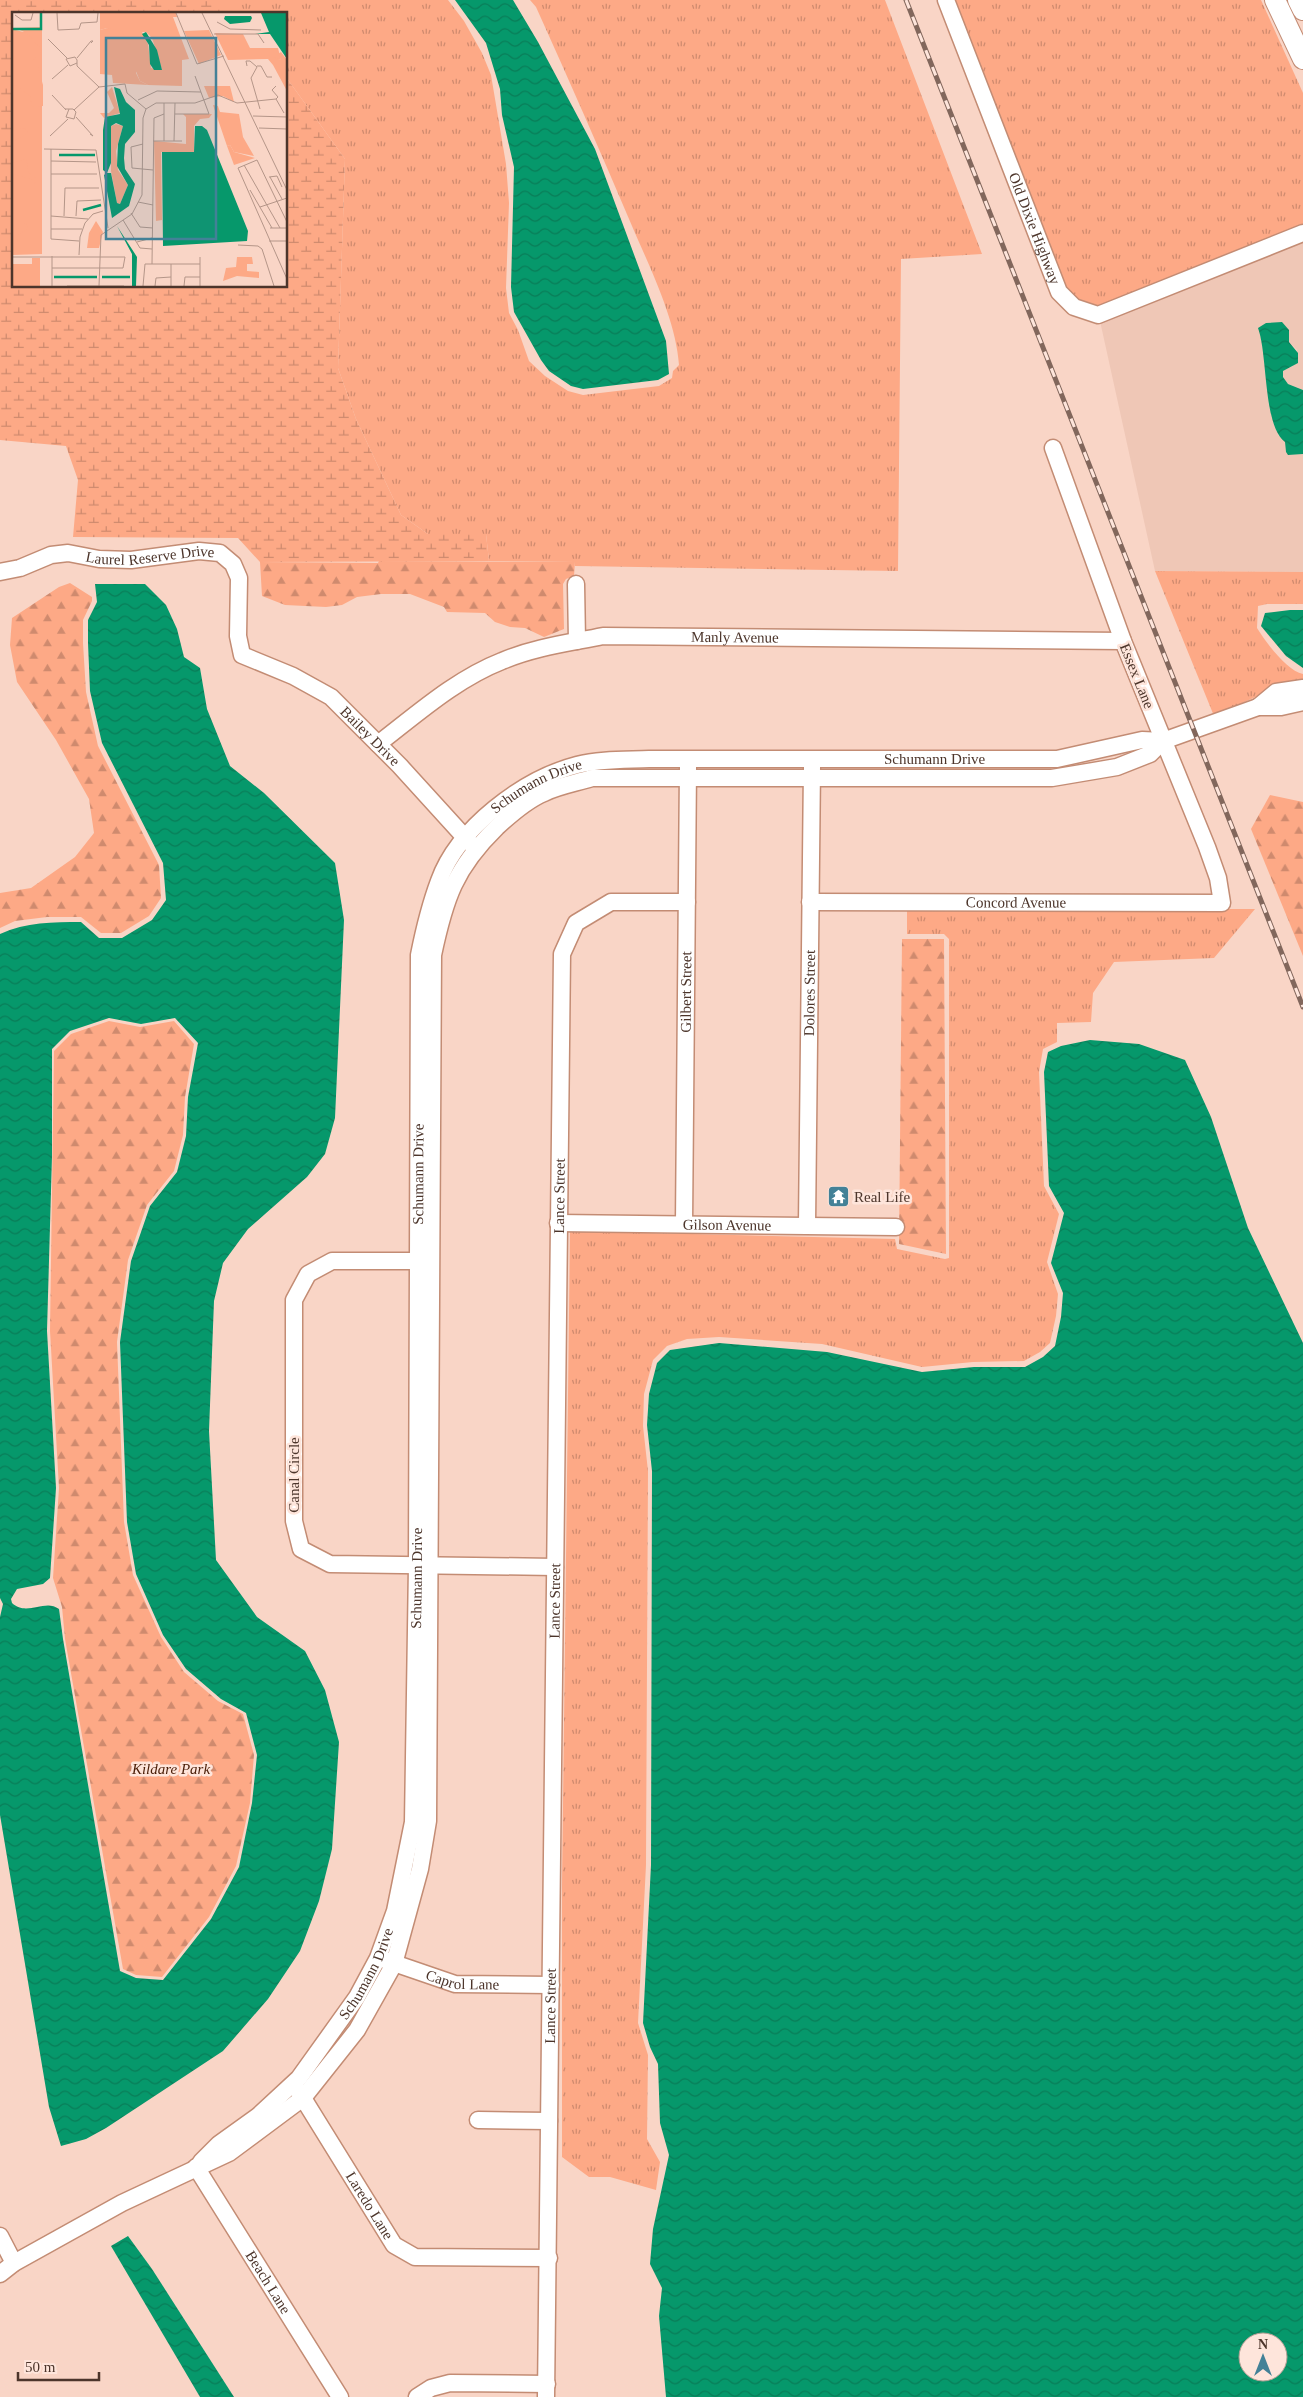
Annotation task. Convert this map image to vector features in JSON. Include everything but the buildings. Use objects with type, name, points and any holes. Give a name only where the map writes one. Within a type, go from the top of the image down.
[{"type":"main road","points":[[1275,0],[1303,59]]},
{"type":"main road","points":[[1298,0],[1303,10]]},
{"type":"street","name":"Old Dixie Highway","points":[[946,0],[1059,292],[1074,307],[1098,315],[1303,233]]},
{"type":"street","name":"Essex Lane","points":[[1053,448],[1123,641],[1207,847],[1218,878],[1222,903]]},
{"type":"street","name":"Laurel Reserve Drive","points":[[1,571],[20,568],[51,555],[68,553],[99,558],[131,560],[199,551],[220,553],[233,564],[239,578],[238,636],[242,655]]},
{"type":"street","points":[[576,584],[576,641]]},
{"type":"street","name":"Manly Avenue","points":[[378,744],[450,689],[501,661],[540,648],[603,636],[1123,641]]},
{"type":"street","name":"Bailey Drive","points":[[242,655],[293,676],[331,697],[378,744],[470,843]]},
{"type":"street","name":"Schumann Drive","points":[[1258,707],[1276,692],[1303,688]]},
{"type":"street","name":"Schumann Drive","points":[[0,2274],[14,2263],[122,2203],[229,2153],[303,2098],[357,2030],[394,1964],[420,1869],[428,1820],[424,1565],[426,1261],[419,955],[439,879],[501,803],[550,773],[602,761],[688,759],[1051,759],[1098,751],[1142,740],[1163,741],[1258,707],[1282,707],[1303,702]]},
{"type":"street","name":"Schumann Drive","points":[[470,843],[544,793],[592,778],[1052,778],[1117,767],[1150,754],[1163,741]]},
{"type":"street","name":"Gilbert Street","points":[[684,1224],[688,759]]},
{"type":"street","name":"Dolores Street","points":[[807,1225],[812,759]]},
{"type":"street","points":[[1051,759],[1052,778]]},
{"type":"street","points":[[933,760],[934,778]]},
{"type":"street","name":"Lance Street","points":[[547,2391],[562,954],[576,922],[611,902],[687,902]]},
{"type":"street","name":"Concord Avenue","points":[[810,902],[1222,903]]},
{"type":"street","name":"Gilson Avenue","points":[[558,1223],[896,1227]]},
{"type":"street","name":"Canal Circle","points":[[426,1261],[332,1261],[308,1274],[294,1300],[294,1521],[301,1549],[330,1564],[555,1567]]},
{"type":"street","name":"Schumann Drive","points":[[196,2167],[219,2144],[258,2116],[294,2082],[326,2042],[357,1997],[378,1958],[395,1911],[413,1822],[424,1565]]},
{"type":"street","name":"Caprol Lane","points":[[378,1958],[455,1984],[551,1985]]},
{"type":"street","name":"Laredo Lane","points":[[294,2082],[394,2245],[415,2257],[549,2258]]},
{"type":"street","points":[[478,2120],[549,2121]]},
{"type":"street","name":"Beach Lane","points":[[196,2167],[340,2397]]},
{"type":"street","points":[[0,2236],[14,2263]]},
{"type":"street","points":[[417,2397],[431,2388],[450,2383],[547,2391]]},
{"type":"shaded area","points":[[1303,239],[1303,390],[1288,384],[1283,377],[1283,371],[1293,366],[1297,350],[1289,342],[1289,330],[1260,333],[1267,374],[1269,406],[1278,435],[1285,441],[1288,455],[1303,454],[1303,572],[1155,571],[1100,321]]},
{"type":"green space","points":[[0,0],[222,0],[222,12],[12,12],[12,288],[288,288],[288,80],[345,159],[338,368],[356,419],[401,515],[428,534],[486,534],[489,561],[260,562],[238,538],[73,537],[78,480],[66,446],[0,440]]},
{"type":"green space","points":[[222,0],[448,0],[464,21],[482,53],[491,75],[506,164],[509,203],[506,288],[509,313],[518,330],[529,361],[545,376],[568,391],[583,395],[659,386],[672,378],[673,371],[679,365],[677,348],[668,312],[654,277],[536,7],[530,0],[885,0],[982,254],[901,259],[898,571],[575,566],[575,562],[489,561],[486,534],[428,534],[401,515],[356,419],[338,368],[345,159],[288,80],[288,12],[222,12]]},
{"type":"green space","points":[[952,0],[1261,0],[1303,93],[1303,226],[1098,308],[1077,301],[1064,288]]},
{"type":"green space","points":[[379,561],[575,562],[574,576],[566,579],[563,584],[564,629],[544,637],[525,628],[510,627],[495,622],[485,613],[447,612],[444,607],[410,594],[381,594],[357,597],[342,605],[326,607],[285,605],[262,596],[260,562],[378,563]]},
{"type":"green space","points":[[1155,571],[1303,572],[1303,604],[1267,604],[1258,606],[1257,628],[1284,662],[1297,672],[1303,674],[1303,683],[1262,694],[1214,716]]},
{"type":"green space","points":[[70,583],[92,597],[83,620],[83,643],[86,692],[98,746],[159,865],[161,898],[149,916],[121,933],[101,933],[81,917],[47,917],[15,921],[0,928],[0,893],[31,888],[75,857],[94,833],[89,799],[56,740],[17,682],[10,645],[12,618],[59,587]]},
{"type":"green space","points":[[1270,795],[1303,802],[1303,956],[1251,829]]},
{"type":"green space","points":[[907,909],[1255,909],[1214,958],[1114,962],[1093,993],[1091,1022],[1057,1023],[1057,1042],[1043,1049],[1039,1072],[1044,1186],[1059,1214],[1047,1262],[1058,1294],[1056,1316],[1050,1343],[1040,1352],[1024,1361],[973,1362],[922,1367],[822,1344],[719,1337],[687,1339],[667,1346],[653,1360],[644,1394],[643,1426],[648,1471],[646,1865],[638,2023],[648,2055],[647,2139],[660,2162],[656,2190],[610,2177],[589,2177],[562,2157],[562,1886],[570,1231],[895,1239],[897,1249],[945,1259],[949,1258],[949,939],[944,934],[907,934]]},
{"type":"green space","points":[[902,939],[944,939],[946,1254],[899,1244]]},
{"type":"green space","name":"Kildare Park","points":[[109,1021],[140,1027],[174,1021],[194,1044],[185,1097],[183,1135],[174,1171],[147,1205],[128,1260],[117,1342],[124,1522],[133,1575],[161,1637],[184,1672],[218,1701],[243,1714],[254,1755],[250,1803],[236,1866],[209,1917],[162,1977],[136,1975],[123,1969],[65,1639],[62,1607],[53,1578],[59,1488],[50,1331],[54,1051],[71,1034]]},
{"type":"water","points":[[455,0],[513,0],[538,42],[595,149],[666,341],[669,374],[658,380],[583,389],[571,386],[549,371],[541,360],[514,312],[511,287],[514,167],[502,115],[500,89],[486,43]]},
{"type":"water","points":[[1282,322],[1289,330],[1289,342],[1298,353],[1298,363],[1283,371],[1283,377],[1288,384],[1303,390],[1303,454],[1288,455],[1285,442],[1278,434],[1269,406],[1258,328],[1266,323]]},
{"type":"water","points":[[95,584],[145,584],[166,605],[177,629],[184,657],[200,668],[207,709],[230,766],[264,793],[335,863],[344,920],[335,1118],[325,1154],[307,1177],[248,1229],[223,1263],[214,1301],[209,1431],[216,1560],[257,1617],[305,1651],[325,1690],[339,1742],[332,1849],[319,1901],[300,1951],[268,1999],[223,2051],[106,2128],[86,2139],[61,2146],[49,2107],[0,1815],[0,1617],[3,1604],[0,1598],[0,934],[30,925],[81,922],[99,938],[122,938],[152,920],[166,900],[163,863],[102,743],[90,691],[88,643],[88,620],[97,602]],"holes":[[[109,1018],[141,1024],[175,1018],[198,1043],[188,1097],[186,1136],[177,1172],[150,1206],[131,1261],[120,1342],[127,1522],[136,1574],[163,1635],[186,1669],[221,1699],[246,1713],[257,1755],[252,1803],[239,1867],[211,1919],[163,1980],[136,1978],[120,1971],[59,1609],[48,1605],[30,1608],[18,1607],[12,1603],[11,1599],[17,1589],[43,1584],[50,1578],[56,1488],[47,1331],[52,1156],[52,1049],[70,1031]]]},
{"type":"water","points":[[1303,610],[1303,668],[1286,656],[1261,626],[1265,613]]},
{"type":"water","points":[[1090,1040],[1139,1044],[1185,1060],[1211,1117],[1248,1228],[1303,1343],[1303,2397],[666,2397],[659,2316],[662,2288],[650,2264],[653,2229],[669,2155],[660,2123],[658,2064],[650,2047],[643,2023],[651,1865],[652,1471],[647,1425],[649,1394],[657,1363],[670,1350],[719,1343],[827,1352],[922,1372],[974,1367],[1025,1367],[1043,1357],[1055,1346],[1061,1317],[1063,1293],[1051,1263],[1064,1213],[1049,1186],[1044,1072],[1048,1052],[1061,1046]]},
{"type":"water","points":[[128,2236],[152,2269],[234,2397],[200,2397],[111,2246]]},
{"type":"railway","points":[[906,0],[1303,1007]]},
{"type":"place","name":"Real Life","points":[[838,1197]]}]
